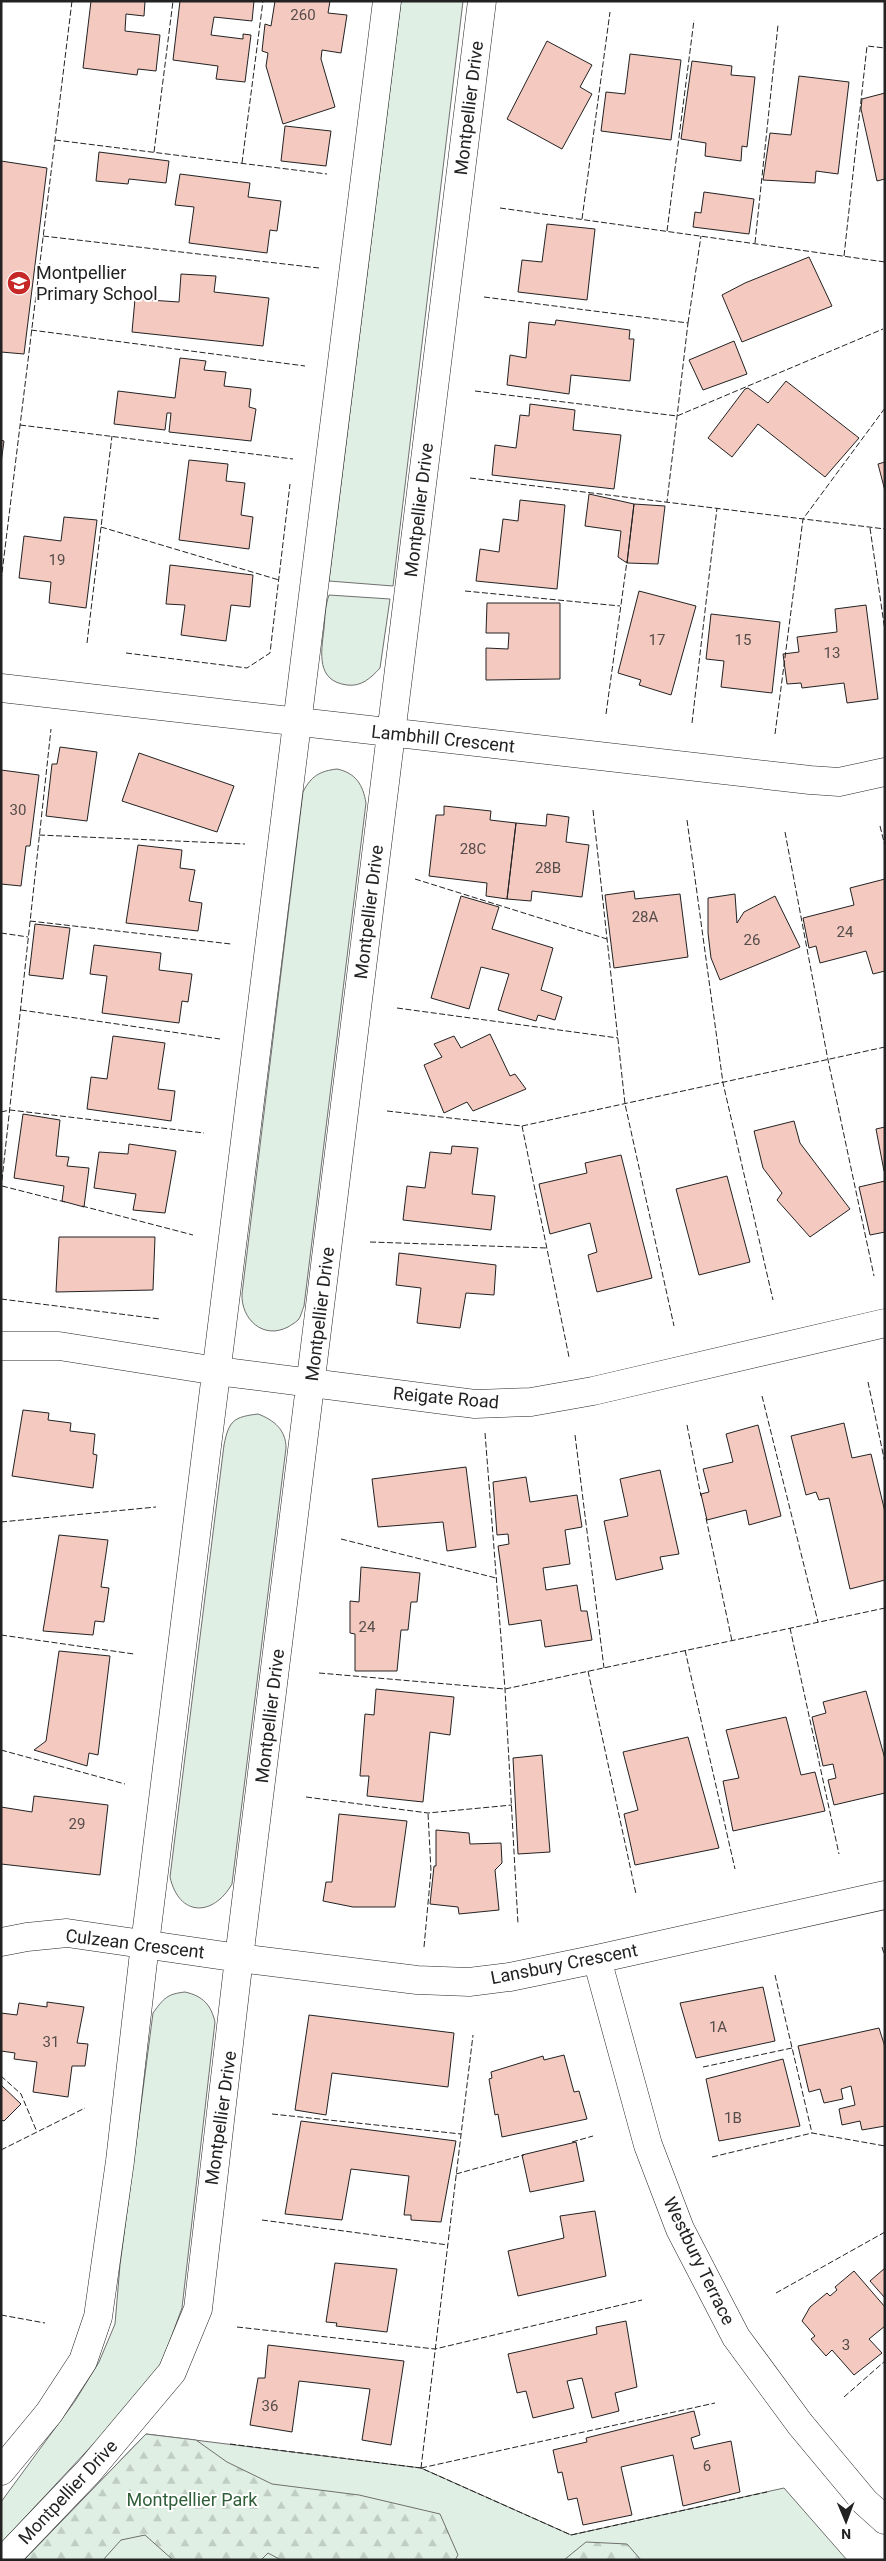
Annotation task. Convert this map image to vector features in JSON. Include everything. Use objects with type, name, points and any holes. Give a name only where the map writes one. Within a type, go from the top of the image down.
[{"type":"street","points":[[1,2471],[49,2413],[83,2361],[98,2317],[120,2161],[145,1944],[387,1]]},
{"type":"street","name":"Montpellier Drive","points":[[4,2560],[89,2471],[172,2372],[198,2308],[482,1]]},
{"type":"street","name":"Lambhill Crescent","points":[[1,688],[297,720],[391,734],[810,780],[839,782],[885,772]]},
{"type":"street","name":"Reigate Road","points":[[1,1346],[59,1346],[217,1371],[475,1404],[531,1402],[593,1391],[885,1323]]},
{"type":"street","name":"Lansbury Crescent","points":[[240,1958],[417,1980],[469,1982],[510,1977],[597,1959],[885,1895]]},
{"type":"street","name":"Culzean Crescent","points":[[1,1942],[67,1933],[240,1958]]},
{"type":"street","name":"Westbury Terrace","points":[[597,1959],[648,2145],[680,2229],[732,2329],[800,2424],[865,2502],[885,2520]]},
{"type":"green space","points":[[401,1],[463,1],[393,586],[329,581]]},
{"type":"green space","points":[[329,595],[390,599],[380,668],[369,678],[357,685],[337,682],[325,672],[322,647]]},
{"type":"green space","points":[[337,769],[349,773],[358,781],[366,803],[304,1306],[296,1322],[288,1327],[270,1331],[255,1325],[250,1319],[245,1312],[242,1294],[303,792],[309,782],[317,775]]},
{"type":"green space","points":[[258,1414],[278,1426],[284,1436],[286,1448],[232,1884],[216,1902],[206,1907],[197,1908],[181,1900],[174,1890],[170,1877],[224,1445],[228,1430],[234,1421]]},
{"type":"green space","points":[[185,1992],[197,1996],[205,2002],[215,2022],[182,2308],[153,2380],[1,2543],[1,2502],[75,2401],[99,2362],[115,2324],[120,2265],[153,2013],[166,1998]]},
{"type":"green space","name":"Montpellier Park","points":[[146,2434],[421,2468],[571,2535],[784,2488],[847,2560],[24,2560]]},
{"type":"green space","points":[[146,2434],[196,2440],[227,2462],[272,2484],[359,2495],[440,2514],[458,2555],[455,2560],[281,2560],[268,2553],[261,2560],[173,2560],[145,2535],[121,2540],[103,2560],[24,2560]]},
{"type":"green space","points":[[586,2542],[627,2544],[641,2560],[564,2560]]},
{"type":"building","points":[[91,1],[145,1],[144,16],[126,14],[125,31],[160,35],[156,71],[138,69],[137,75],[83,68]]},
{"type":"building","points":[[180,1],[254,1],[252,21],[214,17],[211,35],[243,39],[243,34],[251,35],[245,82],[216,79],[218,66],[173,60]]},
{"type":"building","points":[[275,1],[330,1],[328,13],[347,15],[341,53],[322,50],[321,59],[335,107],[283,124],[266,66],[268,53],[262,51],[265,24],[271,26]]},
{"type":"building","points":[[547,41],[592,65],[580,87],[592,94],[562,149],[507,119]]},
{"type":"building","points":[[630,54],[681,60],[671,140],[601,131],[606,92],[625,94]]},
{"type":"building","points":[[692,61],[732,66],[731,75],[755,77],[747,147],[742,146],[741,161],[705,156],[706,143],[681,139]]},
{"type":"building","points":[[799,76],[849,82],[838,174],[816,171],[815,183],[763,180],[770,133],[791,135]]},
{"type":"building","points":[[885,93],[885,179],[877,181],[861,109],[862,99]]},
{"type":"building","points":[[285,126],[331,131],[326,166],[281,161]]},
{"type":"building","points":[[99,152],[169,161],[166,183],[129,179],[128,184],[96,181]]},
{"type":"building","points":[[1,161],[47,168],[24,354],[1,352]]},
{"type":"building","points":[[180,174],[250,183],[248,197],[281,201],[277,231],[270,230],[267,253],[189,243],[194,207],[175,205]]},
{"type":"building","points":[[704,192],[754,199],[749,234],[693,227],[695,212],[701,213]]},
{"type":"building","points":[[547,224],[595,229],[587,300],[518,292],[522,260],[542,262]]},
{"type":"building","points":[[809,257],[832,306],[742,342],[722,295],[745,283]]},
{"type":"building","points":[[181,274],[216,276],[214,292],[269,298],[263,346],[132,332],[135,299],[179,302]]},
{"type":"building","points":[[556,320],[630,330],[629,339],[634,339],[630,381],[571,375],[569,394],[507,385],[510,355],[526,358],[529,322],[555,325]]},
{"type":"building","points":[[734,341],[747,374],[703,390],[689,360]]},
{"type":"building","points":[[180,358],[206,361],[204,370],[226,372],[224,386],[251,389],[249,407],[256,409],[251,441],[169,432],[171,413],[167,413],[165,430],[114,424],[118,391],[175,398]]},
{"type":"building","points":[[786,381],[859,438],[825,477],[758,424],[732,457],[708,438],[745,389],[748,388],[768,403]]},
{"type":"building","points":[[530,404],[575,410],[573,430],[621,435],[614,489],[492,475],[495,445],[516,448],[520,415],[529,416]]},
{"type":"building","points":[[1,440],[4,441],[1,463]]},
{"type":"building","points":[[189,460],[228,464],[226,481],[245,483],[241,515],[253,517],[249,549],[179,540]]},
{"type":"building","points":[[885,462],[885,491],[878,464]]},
{"type":"building","points":[[589,494],[634,504],[627,563],[618,557],[621,531],[585,526]]},
{"type":"building","points":[[520,500],[565,505],[557,589],[476,581],[480,549],[499,552],[503,519],[518,521]]},
{"type":"building","points":[[634,504],[665,506],[658,564],[627,563]]},
{"type":"building","points":[[64,517],[97,520],[86,608],[49,603],[51,582],[19,578],[24,536],[61,541]]},
{"type":"building","points":[[170,565],[253,575],[250,607],[231,605],[226,641],[181,635],[185,605],[166,604]]},
{"type":"building","points":[[639,591],[696,606],[671,695],[639,685],[641,680],[618,673]]},
{"type":"building","points":[[487,603],[560,603],[560,679],[486,680],[486,648],[508,649],[509,633],[486,633]]},
{"type":"building","points":[[866,605],[878,699],[847,703],[844,683],[802,688],[801,683],[787,684],[783,654],[799,652],[797,637],[837,632],[835,609]]},
{"type":"building","points":[[711,614],[780,622],[772,693],[721,687],[724,661],[706,659]]},
{"type":"building","points":[[60,747],[97,752],[87,821],[46,816],[52,764],[57,764]]},
{"type":"building","points":[[139,753],[234,786],[217,832],[122,801]]},
{"type":"building","points":[[1,770],[39,775],[30,846],[26,846],[21,886],[1,884]]},
{"type":"building","points":[[444,806],[491,811],[490,820],[516,823],[507,899],[486,896],[487,883],[429,876],[436,815],[444,815]]},
{"type":"building","points":[[547,814],[569,817],[566,842],[589,845],[582,897],[532,891],[531,901],[507,899],[516,823],[546,826]]},
{"type":"building","points":[[138,845],[182,850],[180,868],[195,870],[189,901],[202,903],[198,931],[126,923]]},
{"type":"building","points":[[885,879],[885,971],[873,974],[866,951],[820,963],[816,946],[809,948],[803,918],[854,905],[850,888]]},
{"type":"building","points":[[634,891],[635,899],[680,894],[688,957],[614,968],[605,895]]},
{"type":"building","points":[[735,894],[737,923],[744,912],[775,896],[800,947],[720,980],[711,958],[708,933],[708,898]]},
{"type":"building","points":[[461,896],[499,907],[492,929],[553,948],[541,990],[562,997],[555,1020],[538,1015],[536,1021],[498,1010],[509,974],[481,967],[469,1009],[431,998]]},
{"type":"building","points":[[35,924],[70,928],[63,979],[29,975]]},
{"type":"building","points":[[94,945],[161,953],[159,970],[192,974],[188,1002],[182,1001],[179,1023],[102,1013],[107,976],[90,974]]},
{"type":"building","points":[[490,1034],[510,1076],[515,1074],[526,1089],[473,1111],[467,1102],[444,1113],[424,1065],[442,1057],[434,1044],[454,1036],[461,1048]]},
{"type":"building","points":[[113,1036],[165,1043],[158,1089],[175,1091],[171,1121],[87,1109],[91,1077],[107,1079]]},
{"type":"building","points":[[23,1114],[60,1120],[56,1156],[69,1157],[67,1166],[89,1168],[84,1207],[62,1201],[64,1186],[14,1178]]},
{"type":"building","points":[[794,1121],[800,1143],[850,1209],[810,1237],[777,1200],[782,1193],[763,1168],[754,1131]]},
{"type":"building","points":[[885,1127],[885,1171],[884,1171],[876,1129]]},
{"type":"building","points":[[129,1144],[176,1151],[165,1213],[133,1210],[136,1194],[94,1188],[99,1152],[128,1154]]},
{"type":"building","points":[[452,1146],[478,1148],[472,1194],[495,1196],[491,1230],[403,1220],[407,1186],[425,1188],[430,1152],[451,1154]]},
{"type":"building","points":[[621,1155],[652,1278],[597,1292],[588,1255],[597,1252],[590,1223],[550,1234],[539,1184],[587,1173],[585,1163]]},
{"type":"building","points":[[727,1176],[750,1262],[699,1275],[676,1189]]},
{"type":"building","points":[[885,1181],[885,1232],[870,1235],[859,1187]]},
{"type":"building","points":[[59,1237],[155,1237],[153,1290],[56,1292]]},
{"type":"building","points":[[399,1253],[496,1265],[494,1295],[466,1293],[460,1328],[417,1323],[421,1288],[396,1285]]},
{"type":"building","points":[[23,1410],[49,1413],[48,1420],[71,1423],[70,1431],[95,1434],[93,1454],[97,1455],[93,1488],[12,1476]]},
{"type":"building","points":[[844,1423],[852,1458],[871,1454],[885,1512],[885,1580],[850,1589],[829,1498],[819,1500],[816,1492],[806,1495],[791,1436]]},
{"type":"building","points":[[758,1425],[781,1516],[749,1525],[746,1510],[707,1520],[701,1494],[709,1492],[703,1469],[733,1462],[726,1434]]},
{"type":"building","points":[[466,1467],[476,1547],[447,1551],[443,1522],[378,1527],[372,1479]]},
{"type":"building","points":[[660,1470],[679,1554],[660,1557],[663,1569],[616,1580],[604,1521],[628,1516],[620,1479]]},
{"type":"building","points":[[526,1477],[530,1502],[577,1495],[582,1527],[565,1530],[570,1564],[543,1568],[546,1590],[577,1585],[581,1611],[587,1611],[592,1640],[545,1647],[541,1620],[509,1625],[498,1546],[509,1544],[508,1534],[497,1535],[493,1482]]},
{"type":"building","points":[[59,1535],[108,1540],[101,1587],[109,1588],[104,1622],[95,1621],[93,1635],[43,1631]]},
{"type":"building","points":[[361,1567],[420,1573],[417,1602],[411,1602],[408,1630],[401,1630],[397,1671],[355,1671],[355,1634],[350,1633],[350,1601],[359,1602]]},
{"type":"building","points":[[59,1651],[110,1656],[98,1755],[89,1753],[87,1766],[34,1750],[46,1741]]},
{"type":"building","points":[[376,1689],[454,1697],[450,1735],[430,1732],[423,1802],[367,1796],[369,1776],[360,1776],[365,1714],[374,1715]]},
{"type":"building","points":[[866,1691],[885,1759],[885,1793],[834,1805],[828,1780],[836,1778],[833,1764],[823,1766],[812,1717],[826,1713],[823,1702]]},
{"type":"building","points":[[786,1717],[801,1775],[815,1772],[825,1811],[733,1831],[723,1781],[739,1778],[726,1730]]},
{"type":"building","points":[[688,1737],[719,1848],[635,1865],[624,1814],[638,1810],[623,1752]]},
{"type":"building","points":[[542,1755],[550,1852],[518,1854],[513,1758]]},
{"type":"building","points":[[34,1796],[108,1805],[100,1875],[1,1864],[1,1807],[32,1812]]},
{"type":"building","points":[[339,1814],[407,1821],[395,1907],[353,1907],[323,1901],[326,1882],[332,1882]]},
{"type":"building","points":[[436,1830],[469,1833],[470,1844],[501,1843],[502,1863],[495,1870],[499,1910],[459,1914],[458,1907],[430,1904],[434,1866],[436,1866]]},
{"type":"building","points":[[763,1987],[775,2041],[696,2058],[680,2003]]},
{"type":"building","points":[[47,2002],[84,2007],[77,2043],[88,2044],[85,2066],[72,2066],[68,2097],[33,2092],[37,2062],[14,2059],[15,2053],[1,2051],[1,2013],[17,2015],[19,2003],[47,2007]]},
{"type":"building","points":[[309,2015],[454,2033],[448,2087],[332,2073],[326,2115],[295,2110]]},
{"type":"building","points":[[879,2028],[885,2047],[885,2126],[862,2130],[860,2121],[842,2125],[839,2109],[855,2105],[851,2086],[841,2089],[843,2099],[824,2103],[820,2089],[809,2092],[798,2046]]},
{"type":"building","points":[[564,2055],[574,2092],[579,2091],[587,2119],[502,2137],[498,2114],[495,2115],[489,2079],[492,2078],[491,2072],[543,2056],[544,2060]]},
{"type":"building","points":[[783,2059],[800,2126],[719,2141],[706,2079]]},
{"type":"building","points":[[1,2085],[21,2104],[4,2121],[1,2120]]},
{"type":"building","points":[[301,2121],[456,2141],[441,2222],[411,2220],[411,2215],[404,2215],[409,2176],[351,2169],[342,2220],[285,2214]]},
{"type":"building","points":[[576,2142],[584,2181],[530,2192],[522,2155]]},
{"type":"building","points":[[595,2211],[606,2276],[518,2296],[508,2251],[564,2238],[560,2216]]},
{"type":"building","points":[[335,2263],[397,2269],[387,2332],[336,2326],[337,2323],[326,2322]]},
{"type":"building","points":[[885,2268],[885,2298],[870,2281]]},
{"type":"building","points":[[854,2271],[885,2307],[885,2326],[869,2339],[882,2353],[854,2375],[832,2350],[826,2356],[811,2339],[815,2336],[802,2321],[810,2307],[827,2293],[830,2296],[837,2290],[835,2287]]},
{"type":"building","points":[[626,2321],[637,2387],[615,2393],[619,2411],[592,2418],[582,2378],[567,2381],[574,2408],[533,2418],[526,2391],[517,2393],[508,2354],[597,2334],[596,2327]]},
{"type":"building","points":[[268,2345],[404,2361],[391,2445],[362,2440],[370,2389],[299,2381],[292,2432],[250,2425],[258,2378],[265,2378]]},
{"type":"building","points":[[694,2411],[700,2435],[691,2438],[694,2449],[731,2441],[740,2492],[683,2506],[673,2455],[621,2467],[632,2515],[583,2525],[577,2498],[568,2500],[562,2472],[558,2473],[553,2450],[587,2442],[586,2438]]},
{"type":"fence","points":[[1,581],[72,1]]},
{"type":"fence","points":[[154,152],[173,1]]},
{"type":"fence","points":[[242,163],[263,1]]},
{"type":"fence","points":[[582,219],[610,12]]},
{"type":"fence","points":[[667,231],[694,20]]},
{"type":"fence","points":[[755,243],[778,25]]},
{"type":"fence","points":[[844,256],[867,46],[885,48]]},
{"type":"fence","points":[[55,140],[327,174]]},
{"type":"fence","points":[[500,208],[885,262]]},
{"type":"fence","points":[[43,236],[319,268]]},
{"type":"fence","points":[[688,323],[701,236]]},
{"type":"fence","points":[[484,297],[688,323],[667,502]]},
{"type":"fence","points":[[475,391],[677,416],[883,329]]},
{"type":"fence","points":[[31,330],[305,366]]},
{"type":"fence","points":[[775,734],[803,519],[885,408]]},
{"type":"fence","points":[[20,425],[293,459]]},
{"type":"fence","points":[[87,643],[112,436]]},
{"type":"fence","points":[[470,478],[885,529]]},
{"type":"fence","points":[[126,653],[247,668],[270,653],[290,484]]},
{"type":"fence","points":[[692,723],[717,508]]},
{"type":"fence","points":[[101,527],[279,580]]},
{"type":"fence","points":[[870,528],[885,631]]},
{"type":"fence","points":[[606,714],[627,561]]},
{"type":"fence","points":[[465,591],[620,606]]},
{"type":"fence","points":[[1,1189],[51,729]]},
{"type":"fence","points":[[593,810],[625,1104],[674,1326]]},
{"type":"fence","points":[[687,820],[723,1083],[773,1300]]},
{"type":"fence","points":[[880,826],[885,846]]},
{"type":"fence","points":[[785,832],[828,1060],[874,1276]]},
{"type":"fence","points":[[39,835],[245,844]]},
{"type":"fence","points":[[415,879],[607,939]]},
{"type":"fence","points":[[30,921],[231,944]]},
{"type":"fence","points":[[1,933],[28,937]]},
{"type":"fence","points":[[397,1008],[618,1038]]},
{"type":"fence","points":[[21,1010],[220,1039]]},
{"type":"fence","points":[[387,1111],[522,1126],[885,1047]]},
{"type":"fence","points":[[1,1112],[10,1110],[204,1133]]},
{"type":"fence","points":[[522,1126],[569,1357]]},
{"type":"fence","points":[[2,1186],[65,1202]]},
{"type":"fence","points":[[82,1206],[193,1235]]},
{"type":"fence","points":[[370,1242],[547,1248]]},
{"type":"fence","points":[[1,1299],[160,1319]]},
{"type":"fence","points":[[868,1382],[885,1463]]},
{"type":"fence","points":[[762,1396],[818,1622]]},
{"type":"fence","points":[[687,1425],[701,1496]]},
{"type":"fence","points":[[485,1433],[505,1689],[518,1924]]},
{"type":"fence","points":[[575,1435],[604,1668]]},
{"type":"fence","points":[[1,1522],[156,1507]]},
{"type":"fence","points":[[706,1518],[732,1641]]},
{"type":"fence","points":[[341,1539],[496,1578]]},
{"type":"fence","points":[[319,1673],[505,1689],[885,1608]]},
{"type":"fence","points":[[790,1628],[839,1854]]},
{"type":"fence","points":[[1,1635],[134,1654]]},
{"type":"fence","points":[[685,1650],[735,1869]]},
{"type":"fence","points":[[588,1671],[636,1894]]},
{"type":"fence","points":[[1,1750],[125,1784]]},
{"type":"fence","points":[[306,1797],[428,1813],[512,1805]]},
{"type":"fence","points":[[424,1947],[431,1871],[428,1813]]},
{"type":"fence","points":[[882,1947],[885,1957]]},
{"type":"fence","points":[[775,1975],[812,2133]]},
{"type":"fence","points":[[421,2468],[473,2035]]},
{"type":"fence","points":[[703,2067],[792,2048]]},
{"type":"fence","points":[[1,2076],[21,2094],[37,2132]]},
{"type":"fence","points":[[1,2150],[85,2108]]},
{"type":"fence","points":[[272,2114],[461,2134]]},
{"type":"fence","points":[[712,2157],[812,2133],[885,2146]]},
{"type":"fence","points":[[572,2142],[593,2136]]},
{"type":"fence","points":[[456,2174],[524,2155]]},
{"type":"fence","points":[[262,2220],[448,2245]]},
{"type":"fence","points":[[776,2293],[885,2232]]},
{"type":"fence","points":[[237,2327],[435,2349],[642,2300]]},
{"type":"fence","points":[[1,2315],[45,2323]]},
{"type":"fence","points":[[844,2397],[885,2361]]},
{"type":"fence","points":[[421,2468],[715,2403]]},
{"type":"fence","points":[[230,2444],[421,2468],[571,2535],[767,2492]]},
{"type":"place","name":"Montpellier Primary School","points":[[19,283]]}]
